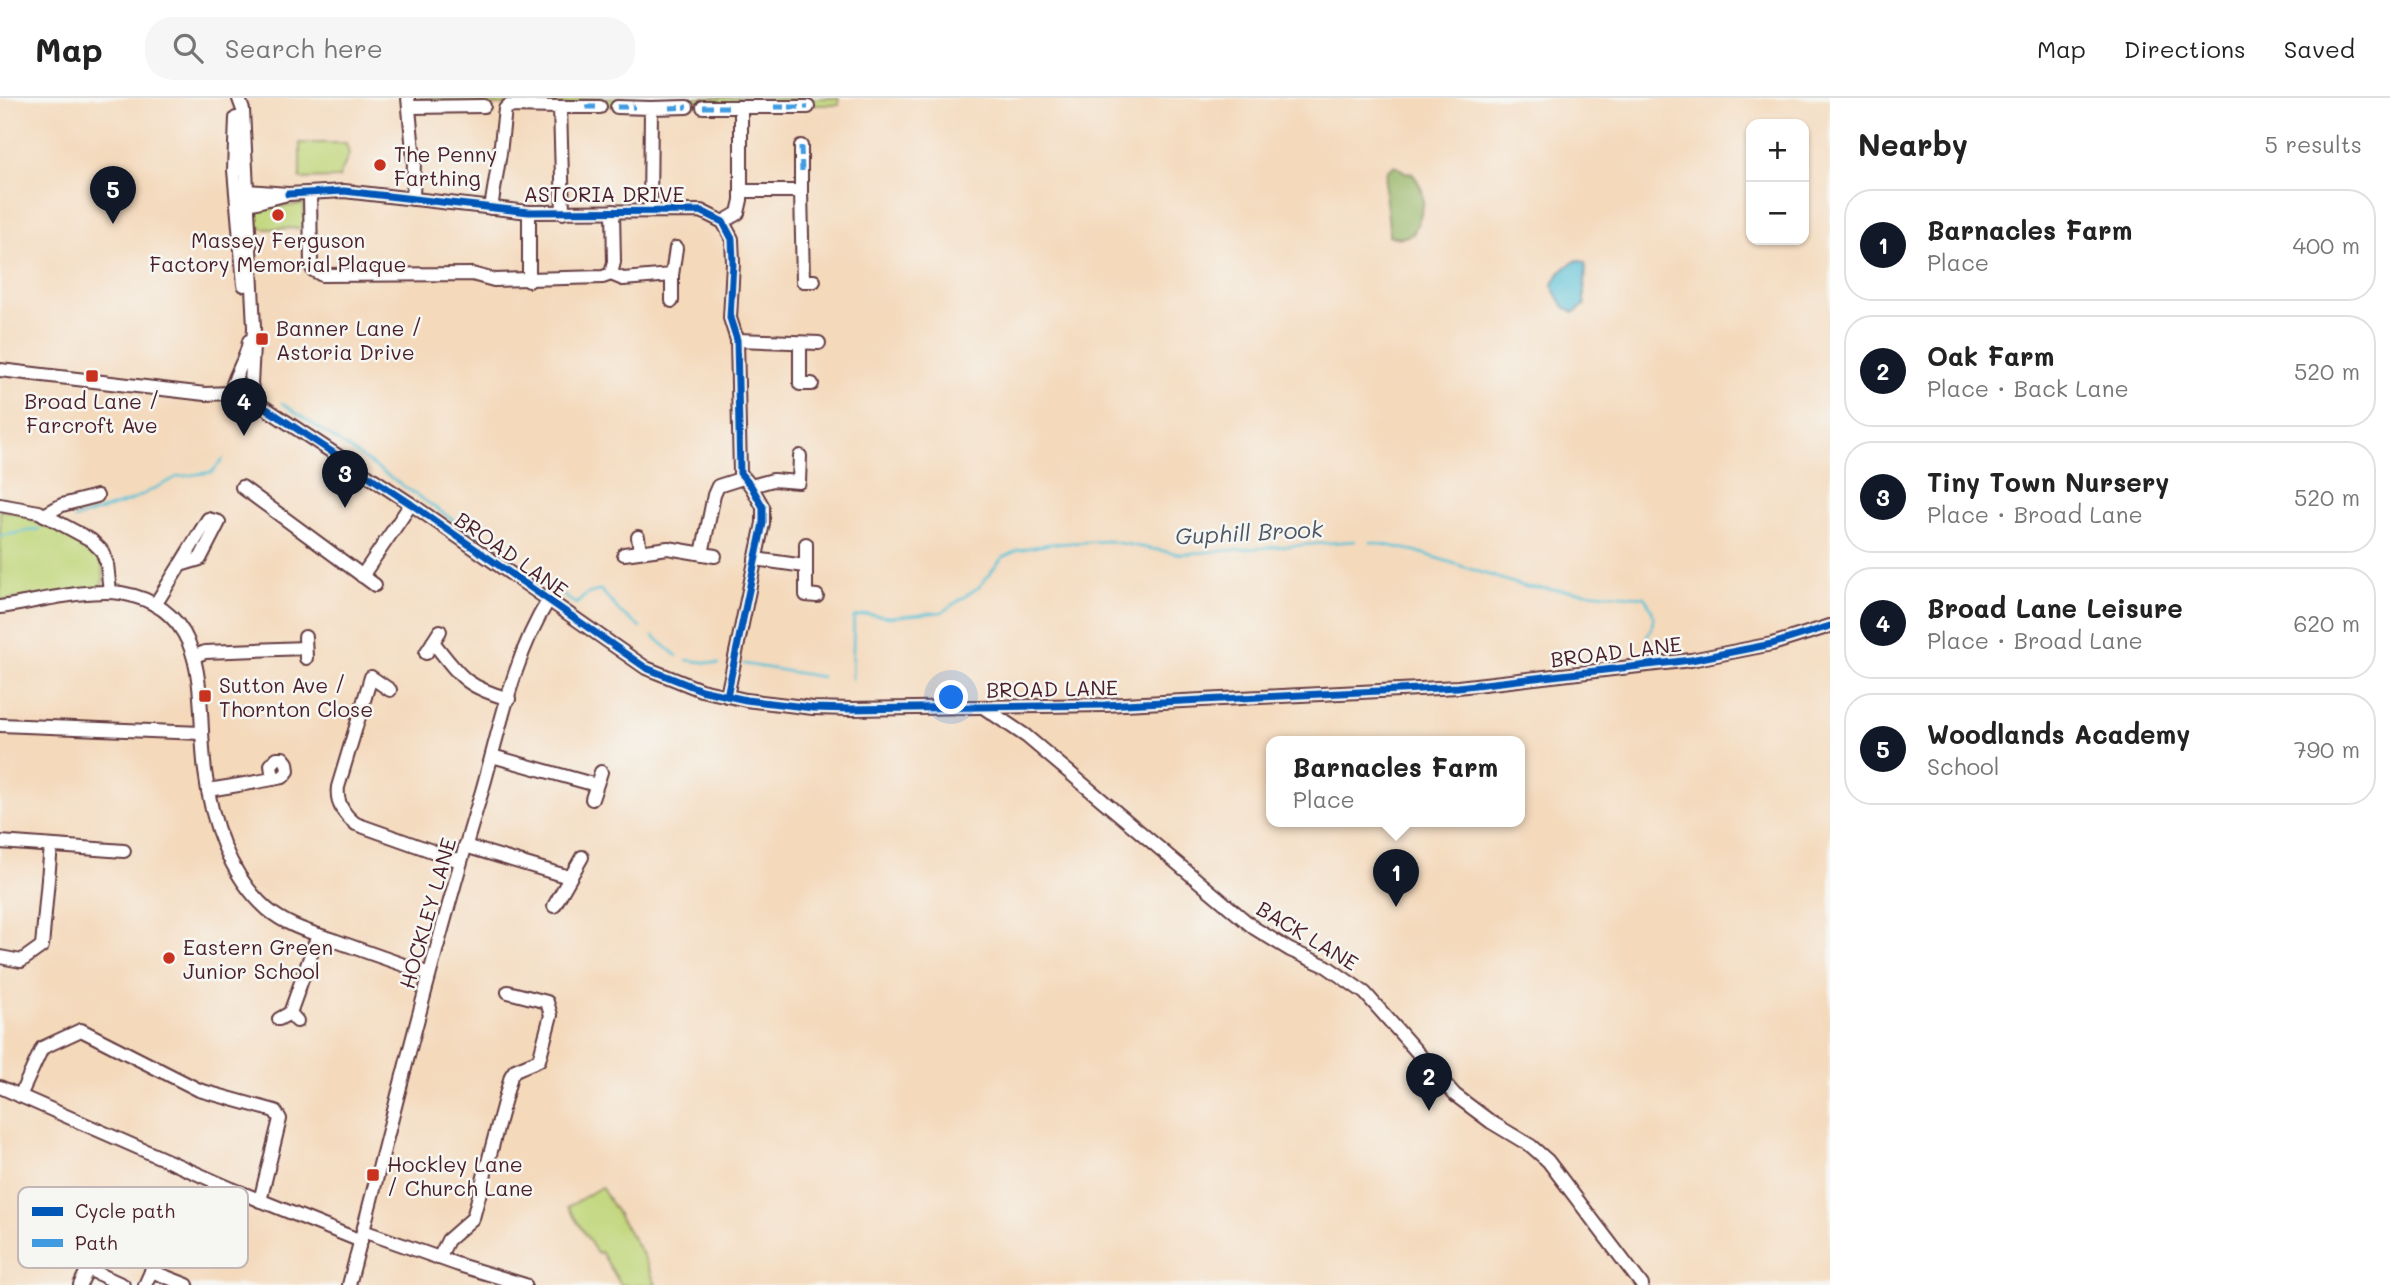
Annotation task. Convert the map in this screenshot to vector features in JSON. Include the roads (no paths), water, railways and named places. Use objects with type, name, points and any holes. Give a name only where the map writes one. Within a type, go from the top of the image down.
[{"type":"street","points":[[239,99],[234,170],[243,206],[254,338],[251,384],[253,392],[250,398],[240,401],[233,388],[248,345],[249,319],[240,239],[243,206],[247,191],[243,110],[239,99]]},
{"type":"street","points":[[413,199],[409,103],[484,106]]},
{"type":"street","points":[[491,208],[505,109],[508,106],[600,107]]},
{"type":"street","points":[[560,107],[563,213]]},
{"type":"street","points":[[617,107],[687,107]]},
{"type":"street","points":[[703,107],[808,107]]},
{"type":"street","points":[[727,696],[763,515],[762,507],[739,463],[737,340],[730,318],[732,239],[723,222],[738,214],[741,191],[741,107]]},
{"type":"street","points":[[650,211],[651,108]]},
{"type":"street","points":[[801,146],[803,281]]},
{"type":"street","name":"ASTORIA DRIVE","points":[[247,191],[288,194],[344,191],[529,212],[701,211],[723,222]]},
{"type":"street","points":[[741,191],[801,191]]},
{"type":"street","points":[[310,193],[311,266],[318,273],[472,274],[494,280],[529,281],[593,279],[611,274],[623,279],[672,275]]},
{"type":"street","name":"ASTORIA DRIVE","points":[[243,206],[288,194]]},
{"type":"street","points":[[611,274],[614,262],[613,211]]},
{"type":"street","points":[[529,212],[529,281]]},
{"type":"street","points":[[672,301],[676,248]]},
{"type":"street","points":[[737,340],[819,343]]},
{"type":"street","points":[[800,343],[800,384]]},
{"type":"street","points":[[0,370],[205,394],[233,388],[245,380],[251,384]]},
{"type":"street","name":"BROAD LANE","points":[[250,398],[411,504],[646,668],[691,686],[727,696],[813,708],[983,707],[1105,705],[1458,687],[1691,660],[1772,644],[1830,626]]},
{"type":"street","points":[[624,554],[668,548],[708,555],[714,495],[718,486],[773,480],[799,487],[800,456]]},
{"type":"street","points":[[243,505],[247,491],[374,585]]},
{"type":"street","points":[[54,520],[62,505],[97,496]]},
{"type":"street","points":[[362,576],[411,504]]},
{"type":"street","points":[[0,505],[54,520],[91,540],[102,551],[107,564],[110,592]]},
{"type":"street","points":[[638,537],[640,551]]},
{"type":"street","points":[[806,544],[806,595],[817,596]]},
{"type":"street","points":[[755,559],[805,566]]},
{"type":"street","points":[[155,605],[180,565]]},
{"type":"street","points":[[0,607],[110,592],[133,596],[155,605],[177,622],[195,656],[200,684],[201,733],[208,790],[223,841],[242,882],[267,909],[293,926],[429,974]]},
{"type":"street","name":"HOCKLEY LANE","points":[[349,1285],[460,861],[524,653],[548,601]]},
{"type":"street","points":[[440,631],[429,648],[472,686],[509,699]]},
{"type":"street","points":[[195,656],[205,652],[305,648]]},
{"type":"street","points":[[390,690],[371,677],[337,798],[345,814],[356,824],[460,861]]},
{"type":"street","name":"BACK LANE","points":[[983,707],[1026,736],[1254,928],[1290,950],[1325,966],[1365,993],[1455,1095],[1491,1122],[1531,1146],[1548,1161],[1642,1285]]},
{"type":"street","points":[[0,725],[201,733]]},
{"type":"street","points":[[492,756],[596,785]]},
{"type":"street","points":[[592,799],[601,772]]},
{"type":"street","points":[[208,790],[273,779]]},
{"type":"street","points":[[0,842],[124,852]]},
{"type":"street","points":[[0,957],[20,961],[42,946],[51,846]]},
{"type":"street","points":[[465,846],[569,877]]},
{"type":"street","points":[[554,906],[582,858]]},
{"type":"street","points":[[289,1018],[318,934]]},
{"type":"street","points":[[439,1258],[452,1236],[473,1218],[511,1076],[515,1070],[539,1060],[551,1015],[547,1002],[508,992]]},
{"type":"street","points":[[20,1096],[42,1048],[81,1030],[200,1090],[275,1111],[281,1119],[260,1201]]},
{"type":"street","points":[[0,1087],[228,1187]]},
{"type":"street","points":[[215,1187],[217,1182]]},
{"type":"street","points":[[248,1196],[362,1236],[524,1285]]},
{"type":"street","points":[[145,1285],[153,1268]]},
{"type":"street","points":[[80,1285],[88,1269],[123,1285]]},
{"type":"street","points":[[151,1271],[187,1285]]},
{"type":"water","points":[[1579,260],[1585,263],[1585,305],[1574,312],[1564,307],[1552,286],[1563,270]]},
{"type":"waterway","name":"Guphill Brook","points":[[282,403],[576,604],[587,594],[601,590],[620,612],[640,627]]},
{"type":"waterway","name":"Guphill Brook","points":[[74,519],[130,501],[177,477],[212,472],[223,459]]},
{"type":"waterway","name":"Guphill Brook","points":[[0,536],[39,529]]},
{"type":"waterway","name":"Guphill Brook","points":[[852,679],[854,617],[867,614],[890,617],[942,612],[979,587],[1002,558],[1018,550],[1050,544],[1108,541],[1180,554],[1355,541]]},
{"type":"waterway","points":[[1371,542],[1415,551],[1526,587],[1644,597],[1653,617],[1647,637],[1651,648]]},
{"type":"waterway","points":[[653,636],[677,656]]},
{"type":"waterway","points":[[687,660],[719,664]]},
{"type":"waterway","name":"Guphill Brook","points":[[744,664],[822,677]]},
{"type":"place","name":"The Penny Farthing","points":[[380,165]]},
{"type":"place","name":"Massey Ferguson Factory Memorial Plaque","points":[[278,215]]},
{"type":"place","name":"Woodlands Academy","points":[[113,224]]},
{"type":"place","name":"Banner Lane / Astoria Drive","points":[[262,339]]},
{"type":"place","name":"Broad Lane / Farcroft Ave","points":[[92,376]]},
{"type":"place","name":"Broad Lane Leisure","points":[[244,436]]},
{"type":"place","name":"Tiny Town Nursery","points":[[345,508]]},
{"type":"place","name":"Sutton Ave / Thornton Close","points":[[205,696]]},
{"type":"place","name":"Barnacles Farm","points":[[1396,907]]},
{"type":"place","name":"Eastern Green Junior School","points":[[169,958]]},
{"type":"place","name":"Oak Farm","points":[[1429,1111]]},
{"type":"place","name":"Hockley Lane / Church Lane","points":[[373,1175]]}]
